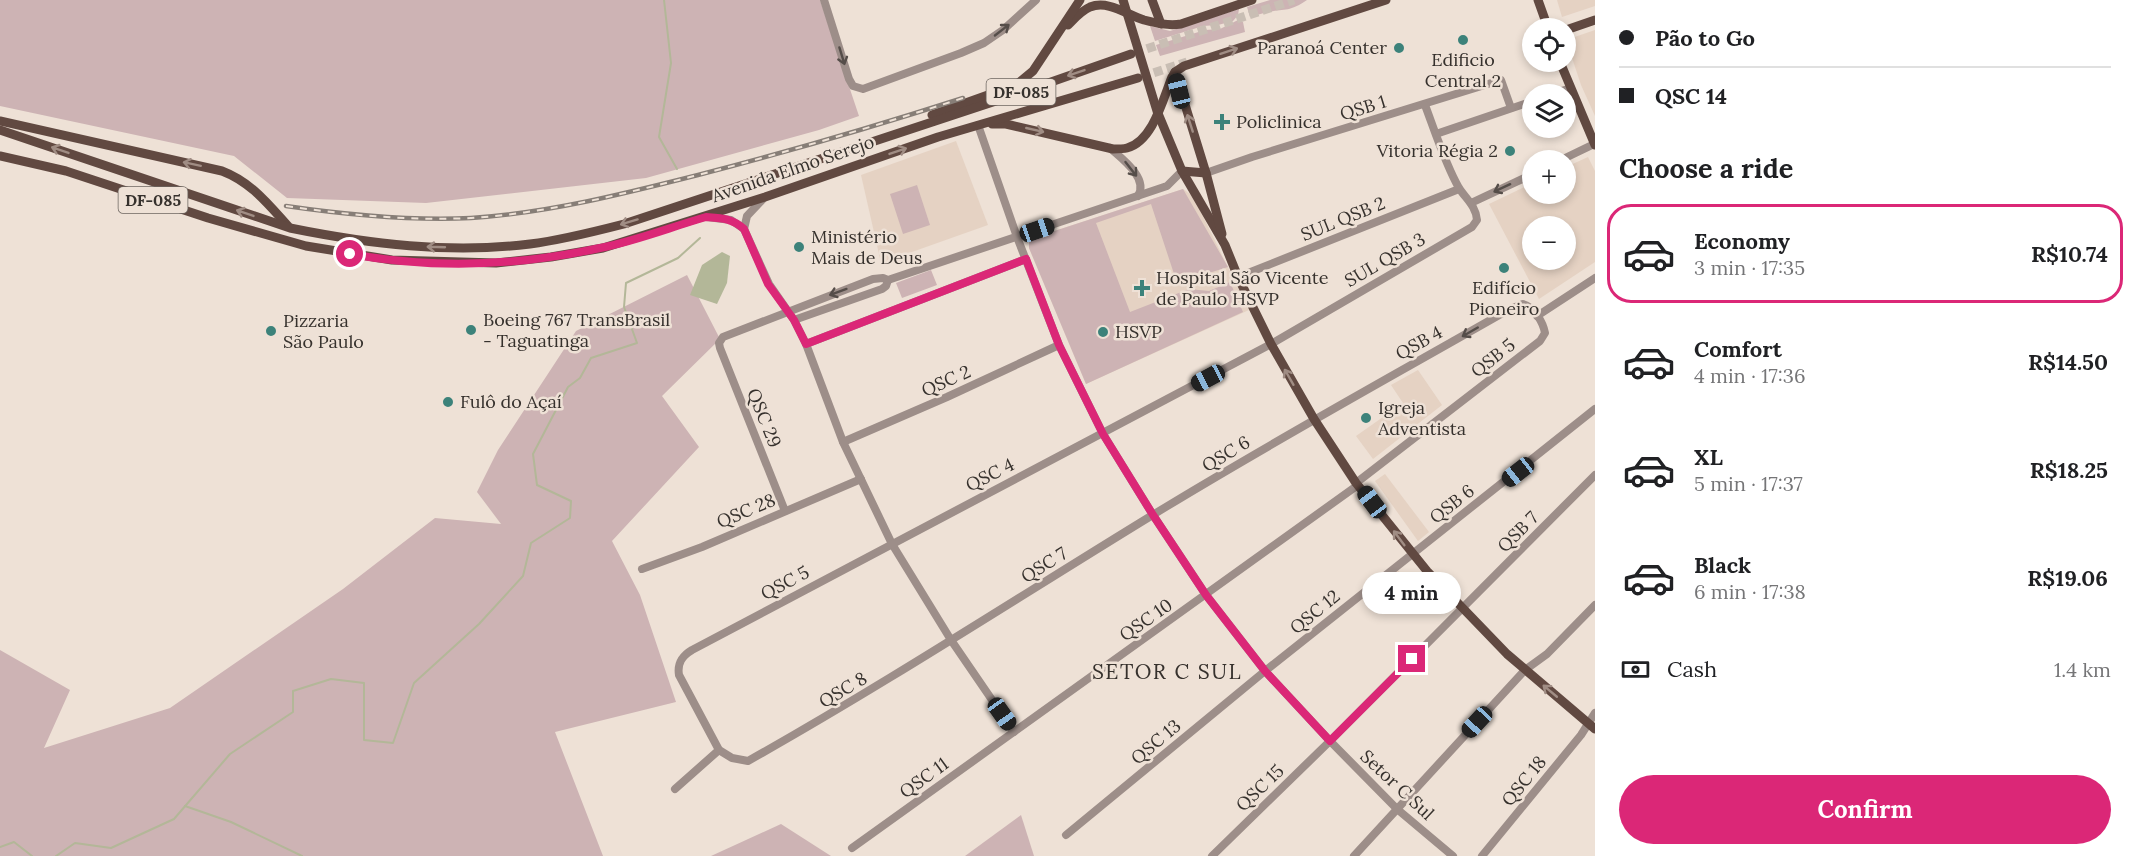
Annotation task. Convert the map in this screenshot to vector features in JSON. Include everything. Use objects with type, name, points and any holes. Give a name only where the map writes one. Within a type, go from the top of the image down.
[{"type":"main road","points":[[910,128],[924,118],[1016,85],[1033,71],[1080,0]]},
{"type":"main road","points":[[1123,0],[1125,13],[1157,111],[1182,171],[1225,245]]},
{"type":"main road","points":[[1152,0],[1161,24]]},
{"type":"main road","points":[[1055,37],[1081,12],[1091,6],[1112,5],[1125,13],[1161,24],[1181,24],[1252,0]]},
{"type":"main road","points":[[978,125],[1006,124],[1110,148],[1127,148],[1139,142],[1151,128],[1175,72],[1191,63],[1386,0]]},
{"type":"main road","points":[[1538,0],[1544,18]]},
{"type":"main road","points":[[1576,27],[1595,20]]},
{"type":"main road","name":"Avenida Elmo Serejo","points":[[0,130],[290,228],[339,238],[393,245],[440,248],[496,247],[568,238],[624,224],[1131,54]]},
{"type":"main road","points":[[1175,72],[1225,245],[1271,344],[1314,419],[1357,484],[1412,554],[1462,609],[1526,670],[1592,726]]},
{"type":"main road","name":"Avenida Elmo Serejo","points":[[0,156],[66,171],[208,218],[306,246],[392,260],[496,263],[603,248],[706,217],[938,137],[1138,78]]},
{"type":"main road","points":[[1576,100],[1595,145]]},
{"type":"main road","points":[[0,121],[222,171],[239,177],[255,189],[290,228]]},
{"type":"main road","points":[[1182,171],[1206,173]]},
{"type":"street","points":[[824,0],[852,86],[863,89],[984,43],[1003,30],[1036,0]]},
{"type":"street","name":"QSB 1","points":[[1206,173],[1501,80],[1511,108]]},
{"type":"street","points":[[1436,134],[1522,104]]},
{"type":"street","points":[[1425,105],[1459,189],[1471,203],[1522,179]]},
{"type":"street","name":"Setor C Sul","points":[[978,125],[1017,237],[1059,345],[1103,434],[1153,515],[1206,595],[1265,671],[1397,809],[1453,856]]},
{"type":"street","points":[[1576,153],[1595,145]]},
{"type":"street","points":[[1110,148],[1131,166],[1138,178],[1140,189],[1138,196]]},
{"type":"street","points":[[788,310],[878,277],[888,280],[1167,186],[1182,171]]},
{"type":"street","name":"SUL QSB 2","points":[[1238,277],[1459,189]]},
{"type":"street","points":[[744,229],[747,216],[765,197]]},
{"type":"street","name":"SUL QSB 3","points":[[1103,434],[1271,344],[1465,232],[1476,224],[1477,215],[1471,203]]},
{"type":"street","points":[[706,217],[731,220],[744,229],[768,284],[788,310],[806,344],[843,442],[892,544],[951,640],[1014,732]]},
{"type":"street","points":[[806,344],[1026,259]]},
{"type":"street","points":[[1538,316],[1595,278]]},
{"type":"street","points":[[794,320],[871,293],[886,286],[888,280]]},
{"type":"street","name":"QSB 4","points":[[1314,419],[1518,305],[1527,305],[1538,316]]},
{"type":"street","name":"QSC 29","points":[[785,511],[719,343],[723,337],[788,310]]},
{"type":"street","name":"QSB 5","points":[[1357,484],[1540,341],[1545,333],[1538,316]]},
{"type":"street","name":"QSC 2","points":[[843,442],[1059,345]]},
{"type":"street","name":"QSB 6","points":[[1412,554],[1595,409]]},
{"type":"street","name":"QSC 6","points":[[1153,515],[1314,419]]},
{"type":"street","name":"QSC 4","points":[[892,544],[1103,434]]},
{"type":"street","name":"QSB 7","points":[[1330,741],[1595,475]]},
{"type":"street","name":"QSC 28","points":[[642,569],[702,547],[861,479]]},
{"type":"street","name":"QSC 10","points":[[1014,732],[1357,484]]},
{"type":"street","name":"QSC 7","points":[[951,640],[1153,515]]},
{"type":"street","name":"QSC 5","points":[[719,750],[679,675],[678,668],[681,660],[692,650],[892,544]]},
{"type":"street","name":"QSC 12","points":[[1265,671],[1412,554]]},
{"type":"street","points":[[1354,856],[1526,670],[1547,654],[1595,605]]},
{"type":"street","name":"QSC 8","points":[[719,750],[732,758],[748,761],[834,713],[951,640]]},
{"type":"street","name":"QSC 13","points":[[1066,836],[1265,671]]},
{"type":"street","name":"QSC 18","points":[[1482,856],[1592,726],[1595,713]]},
{"type":"street","name":"QSC 11","points":[[852,848],[1014,732]]},
{"type":"street","name":"QSC 15","points":[[1212,856],[1330,741]]},
{"type":"street","points":[[675,789],[719,750]]},
{"type":"shaded area","points":[[0,0],[820,0],[859,116],[819,130],[646,178],[426,203],[287,198],[234,156],[0,106]]},
{"type":"shaded area","points":[[1270,0],[1307,0],[1290,9],[1250,17],[1247,7]]},
{"type":"shaded area","points":[[1557,0],[1595,0],[1595,6],[1562,17]]},
{"type":"shaded area","points":[[1239,9],[1233,21],[1203,26],[1155,41],[1150,26],[1170,31]]},
{"type":"shaded area","points":[[1238,20],[1243,22],[1245,32],[1160,56],[1156,45],[1205,30],[1220,29]]},
{"type":"shaded area","points":[[1595,30],[1595,116],[1576,70],[1576,37]]},
{"type":"shaded area","points":[[956,141],[988,225],[881,263],[861,175]]},
{"type":"shaded area","points":[[1588,157],[1595,171],[1595,262],[1539,299],[1524,270],[1576,270],[1576,216],[1522,216],[1522,267],[1489,204],[1522,188],[1522,204],[1576,204],[1576,162]]},
{"type":"shaded area","points":[[917,185],[930,225],[903,234],[890,194]]},
{"type":"shaded area","name":"Hospital São Vicente de Paulo HSVP","points":[[1183,189],[1197,204],[1249,310],[1086,384],[1029,248],[1029,243],[1033,238]]},
{"type":"shaded area","name":"Hospital São Vicente de Paulo HSVP","points":[[1183,189],[1228,267],[1177,283],[1151,204],[1096,223],[1130,312],[1189,289],[1209,291],[1230,282],[1243,312],[1086,384],[1029,248],[1029,243],[1033,238]]},
{"type":"shaded area","points":[[722,252],[730,256],[727,283],[717,304],[690,295],[702,265]]},
{"type":"shaded area","points":[[931,270],[937,285],[902,298],[896,283]]},
{"type":"shaded area","points":[[687,275],[720,339],[662,396],[699,447],[612,541],[640,595],[676,702],[555,732],[603,856],[0,856],[0,650],[70,690],[44,748],[170,708],[343,589],[435,518],[501,524],[477,492],[498,450],[576,331]]},
{"type":"shaded area","points":[[1418,370],[1442,405],[1373,459],[1356,436],[1403,403],[1391,385]]},
{"type":"shaded area","points":[[1385,474],[1429,532],[1418,541],[1375,481]]},
{"type":"shaded area","points":[[1397,569],[1421,596],[1404,611],[1380,584]]},
{"type":"shaded area","points":[[1021,815],[1034,856],[965,856]]},
{"type":"shaded area","points":[[781,824],[831,856],[711,856]]},
{"type":"waterway","points":[[664,0],[671,63],[659,137],[677,169]]},
{"type":"waterway","points":[[56,856],[75,843],[111,848],[174,819],[230,754],[293,712],[293,691],[331,679],[364,683],[364,740],[393,743],[414,683],[479,624],[523,576],[531,543],[570,518],[571,501],[537,485],[533,454],[568,387],[580,378],[591,358],[637,343],[624,307],[626,283],[678,258],[700,238]]},
{"type":"waterway","points":[[185,806],[231,822],[302,856]]},
{"type":"waterway","points":[[0,847],[14,842],[32,856]]},
{"type":"tunnel","points":[[1134,53],[1294,0]]},
{"type":"tunnel","points":[[1141,77],[1187,62]]},
{"type":"railway","points":[[286,206],[355,215],[425,219],[471,218],[528,212],[614,196],[698,175],[963,98]]},
{"type":"place","name":"Edificio Central 2","points":[[1463,40]]},
{"type":"place","name":"Paranoá Center","points":[[1399,48]]},
{"type":"place","name":"Policlinica","points":[[1222,122]]},
{"type":"place","name":"Vitoria Régia 2","points":[[1510,151]]},
{"type":"place","name":"Ministério Mais de Deus","points":[[799,247]]},
{"type":"place","name":"Edifício Pioneiro","points":[[1504,268]]},
{"type":"place","name":"Hospital São Vicente de Paulo HSVP","points":[[1142,288]]},
{"type":"place","name":"Boeing 767 TransBrasil - Taguatinga","points":[[471,330]]},
{"type":"place","name":"Pizzaria São Paulo","points":[[271,331]]},
{"type":"place","name":"HSVP","points":[[1103,332]]},
{"type":"place","name":"Fulô do Açaí","points":[[448,402]]},
{"type":"place","name":"Igreja Adventista","points":[[1366,418]]},
{"type":"district","name":"SETOR C SUL","points":[[1167,672]]},
{"type":"route","points":[[350,254],[392,260],[496,263],[603,248],[706,217],[722,218],[737,222],[744,229],[768,284],[788,310],[806,344],[1026,259],[1059,345],[1103,434],[1153,515],[1206,595],[1265,671],[1330,741],[1412,659]]}]
